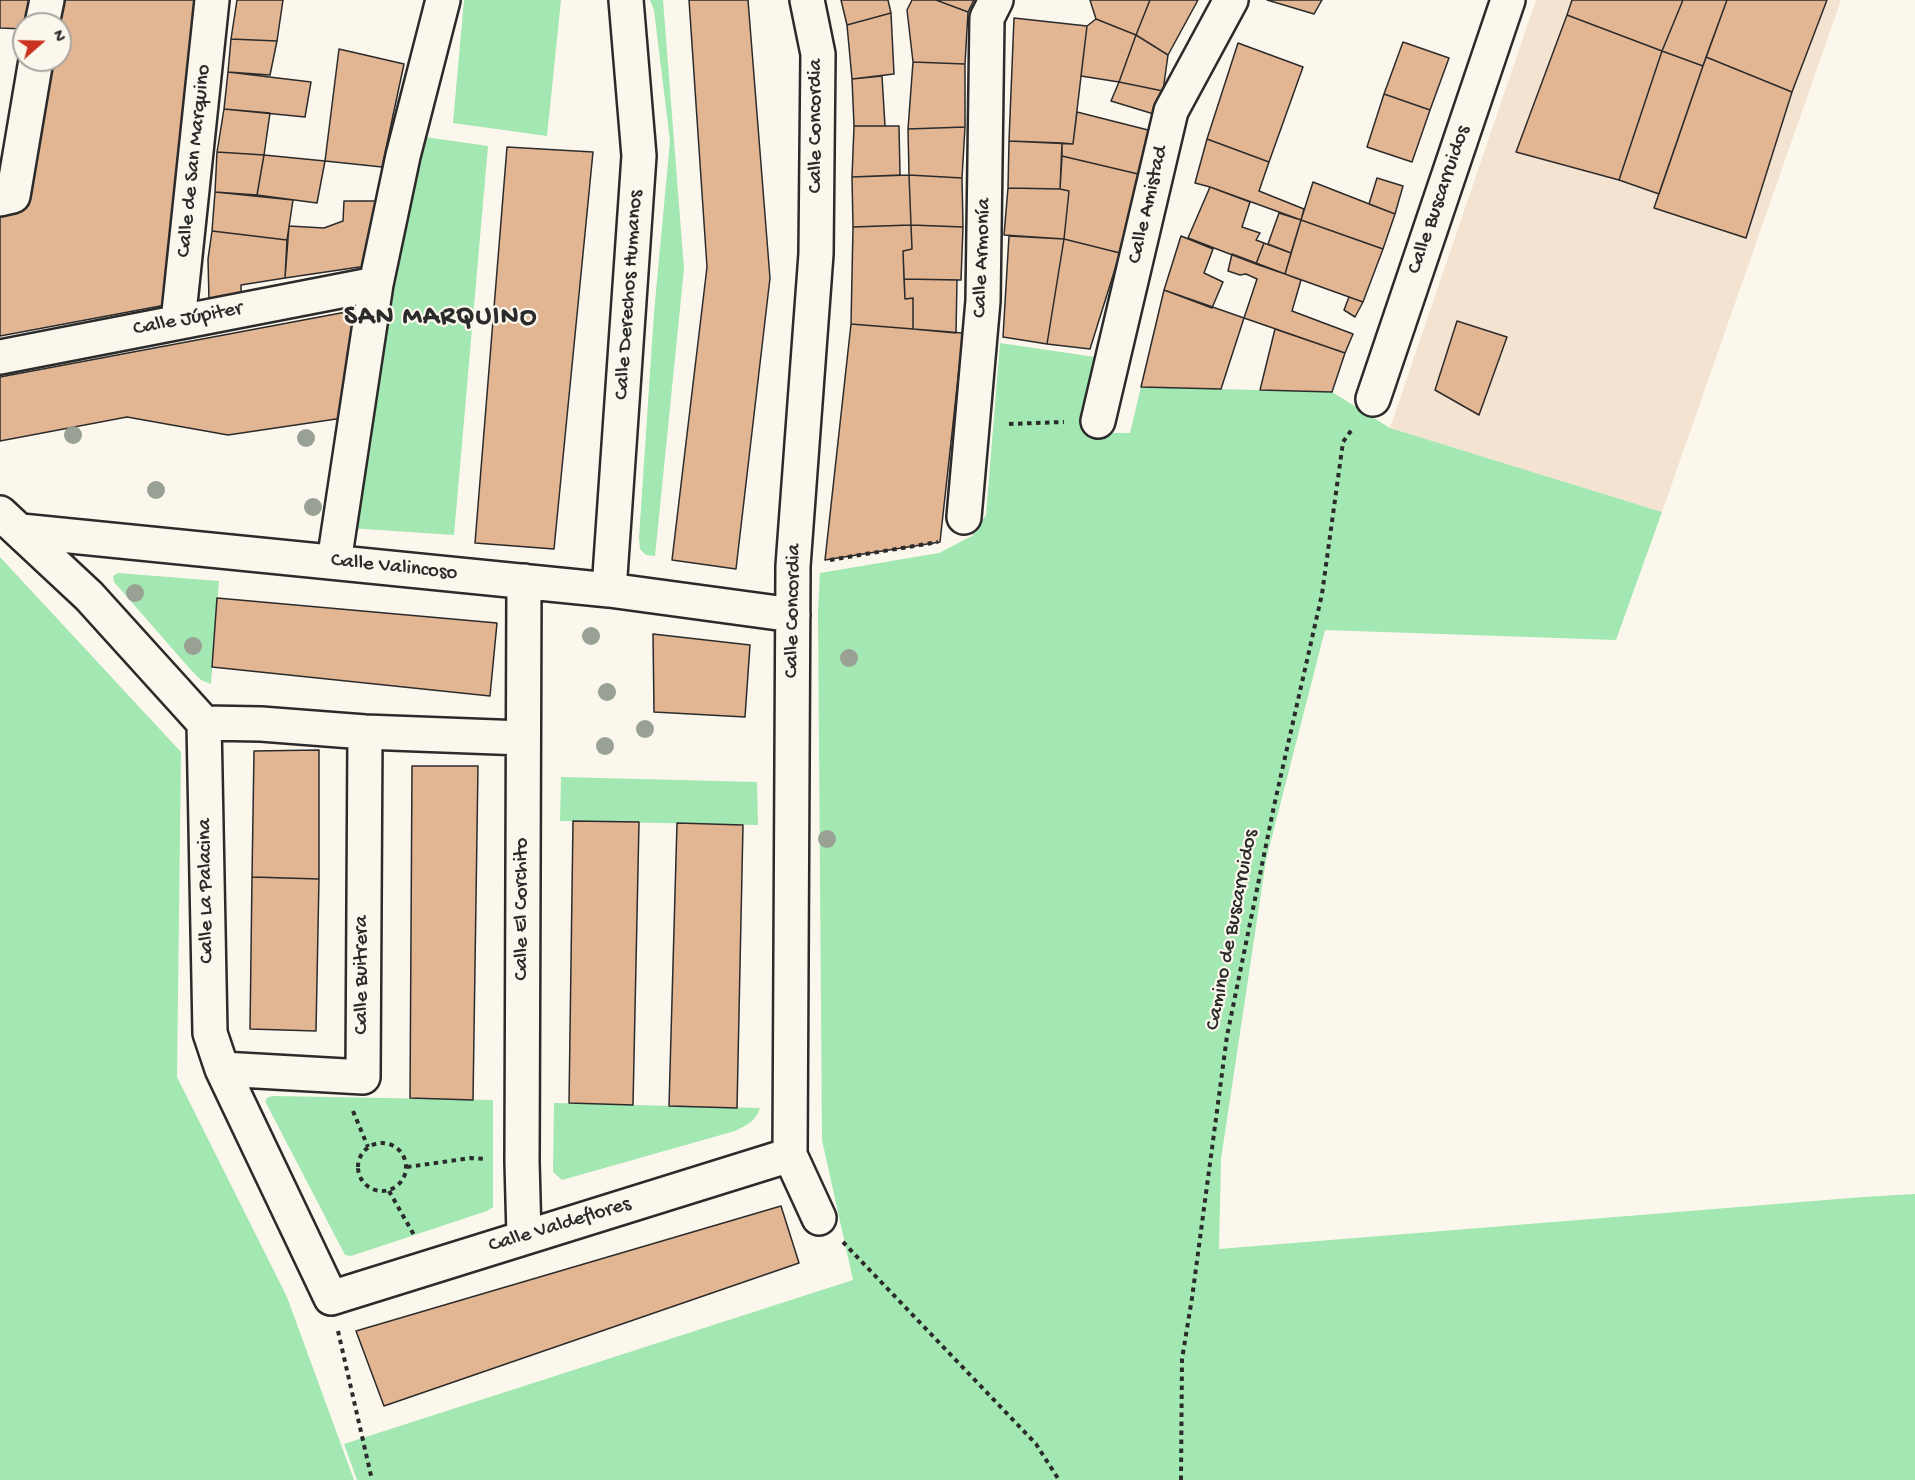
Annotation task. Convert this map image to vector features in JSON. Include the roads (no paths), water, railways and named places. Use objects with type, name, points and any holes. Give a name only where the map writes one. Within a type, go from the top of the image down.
[{"type":"street","name":"Calle de San Marquino","points":[[178,322],[212,0]]},
{"type":"street","points":[[334,562],[376,284],[404,156],[443,0]]},
{"type":"street","name":"Calle Derechos Humanos","points":[[609,590],[639,156],[626,0]]},
{"type":"street","name":"Calle Concordia","points":[[807,0],[818,54],[816,254],[794,566],[790,1155],[819,1218]]},
{"type":"street","name":"Calle Armonía","points":[[964,517],[983,302],[987,18],[996,0]]},
{"type":"street","name":"Calle Amistad","points":[[1098,421],[1171,111],[1232,0]]},
{"type":"street","name":"Calle Buscarruidos","points":[[1373,399],[1508,0]]},
{"type":"street","points":[[0,199],[13,196],[34,72]]},
{"type":"street","name":"Calle Júpiter","points":[[0,357],[376,284]]},
{"type":"street","points":[[10,522],[89,596],[204,723],[524,738]]},
{"type":"street","name":"Calle Valincoso","points":[[10,522],[334,562],[609,590],[793,615]]},
{"type":"street","name":"Calle El Corchito","points":[[524,581],[522,1162],[524,1236]]},
{"type":"street","name":"Calle La Palacina","points":[[204,723],[210,1033],[222,1069],[331,1298]]},
{"type":"street","name":"Calle Buitrera","points":[[222,1069],[363,1077],[365,732]]},
{"type":"street","name":"Calle Valdeflores","points":[[331,1298],[790,1155]]},
{"type":"district","name":"SAN MARQUINO","points":[[441,319]]}]
